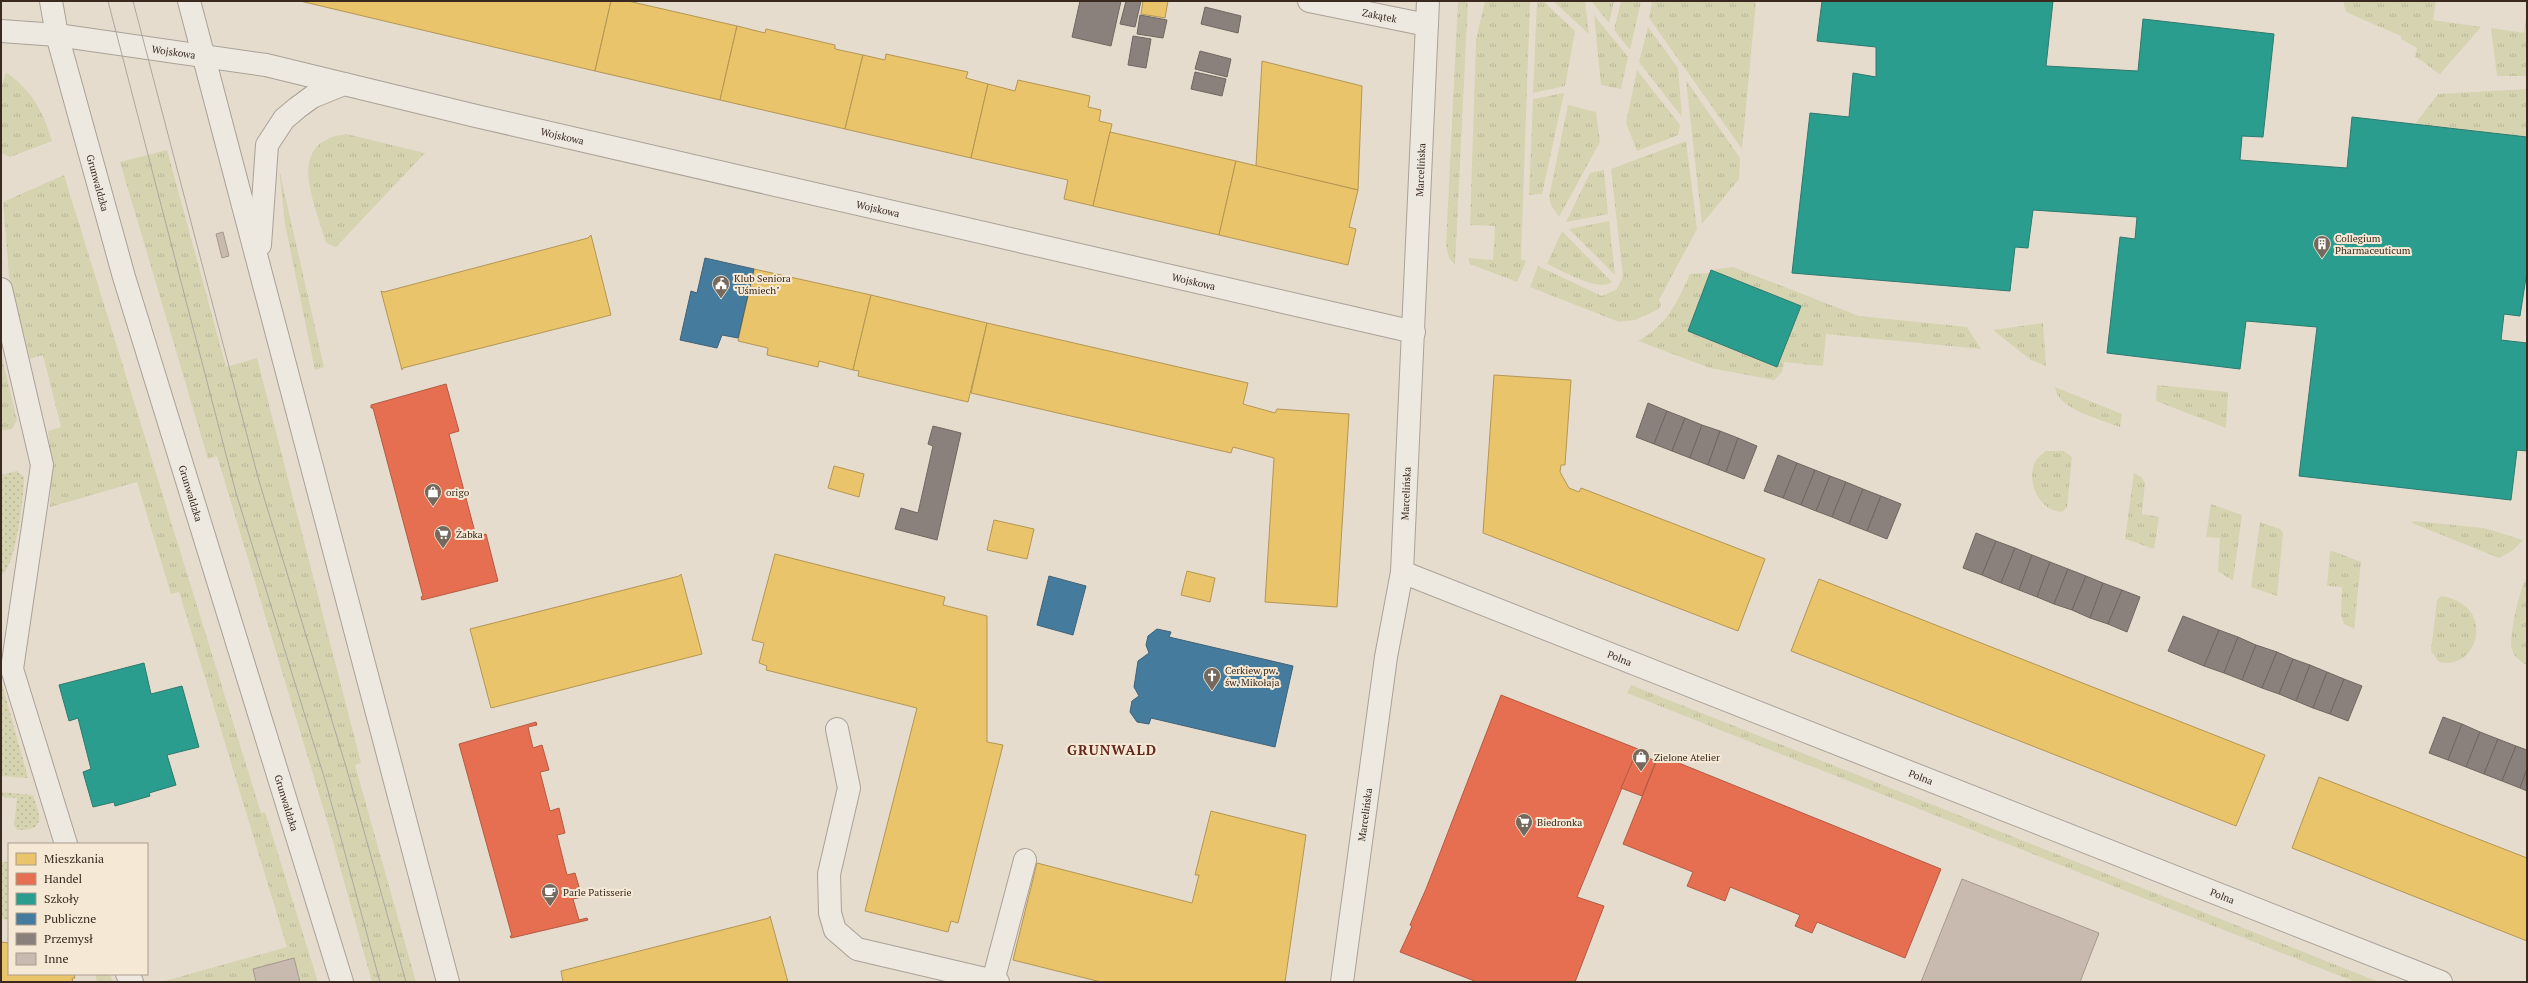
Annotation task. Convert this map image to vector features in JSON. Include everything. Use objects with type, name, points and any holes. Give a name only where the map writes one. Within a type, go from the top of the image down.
[{"type":"street","name":"Grunwaldzka","points":[[51,1],[57,35],[131,300],[342,982]]},
{"type":"street","points":[[189,1],[259,260],[448,982]]},
{"type":"street","name":"Zakątek","points":[[1309,1],[1427,25]]},
{"type":"street","name":"Marcelińska","points":[[1342,982],[1386,657],[1402,572],[1428,1]]},
{"type":"street","name":"Wojskowa","points":[[1,31],[57,35],[205,58],[266,65],[1414,332]]},
{"type":"street","points":[[259,260],[267,145],[284,119],[312,96],[344,84]]},
{"type":"street","points":[[1,289],[42,465],[12,669],[66,843]]},
{"type":"street","name":"Polna","points":[[1402,572],[2441,982]]},
{"type":"street","points":[[837,729],[849,788],[829,874],[830,913],[835,930],[857,949],[996,981],[1025,860]]},
{"type":"green space","points":[[1458,1],[1468,1],[1455,265],[1449,258],[1446,245]]},
{"type":"green space","points":[[1485,1],[1530,1],[1521,259],[1526,261],[1517,282],[1470,264],[1468,258],[1493,260],[1495,226],[1470,225],[1476,39]]},
{"type":"green space","points":[[1537,1],[1543,1],[1575,31],[1565,86],[1533,93]]},
{"type":"green space","points":[[1553,1],[1585,1],[1589,34]]},
{"type":"green space","points":[[1614,1],[1609,23],[1592,2]]},
{"type":"green space","points":[[1621,1],[1641,1],[1630,50],[1614,30]]},
{"type":"green space","points":[[1652,1],[1756,1],[1742,149],[1649,18]]},
{"type":"green space","points":[[2343,1],[2436,1],[2433,20],[2481,27],[2440,74],[2415,57],[2417,48],[2401,39],[2401,36],[2346,12]]},
{"type":"green space","points":[[2527,10],[2527,76],[2497,76],[2491,28],[2524,33]]},
{"type":"green space","points":[[1594,15],[1628,57],[1621,89],[1601,85]]},
{"type":"green space","points":[[1648,27],[1678,68],[1682,117],[1639,62]]},
{"type":"green space","points":[[1637,70],[1680,125],[1678,135],[1637,151],[1626,123]]},
{"type":"green space","points":[[6,72],[30,94],[45,120],[52,141],[10,157],[1,153],[1,88]]},
{"type":"green space","points":[[1686,80],[1740,158],[1739,179],[1702,224]]},
{"type":"green space","points":[[2527,89],[2527,137],[2415,124],[2438,94]]},
{"type":"green space","points":[[1564,93],[1542,194],[1529,195],[1533,99]]},
{"type":"green space","points":[[1568,105],[1596,112],[1600,142],[1559,217],[1551,205],[1549,197]]},
{"type":"green space","points":[[346,134],[425,153],[336,247],[326,243],[311,193],[309,162],[315,149],[327,139]]},
{"type":"green space","points":[[1686,141],[1697,229],[1659,300],[1661,305],[1659,309],[1635,320],[1619,322],[1530,287],[1538,266],[1602,296],[1617,289],[1623,276],[1611,169]]},
{"type":"green space","points":[[167,150],[226,367],[257,358],[361,763],[355,765],[416,982],[372,982],[328,824],[217,456],[208,459],[120,162]]},
{"type":"green space","points":[[279,169],[324,367],[315,370],[285,224]]},
{"type":"green space","points":[[1604,170],[1608,214],[1566,222],[1590,173]]},
{"type":"green space","points":[[64,175],[261,813],[265,812],[318,982],[161,982],[287,947],[179,592],[171,594],[137,482],[50,507],[52,466],[48,431],[61,427],[43,355],[30,359],[9,275],[3,202]]},
{"type":"green space","points":[[1609,221],[1615,275],[1569,229]]},
{"type":"green space","points":[[1562,231],[1612,282],[1606,285],[1589,283],[1547,264]]},
{"type":"green space","points":[[1733,267],[1859,316],[1967,327],[1981,349],[1826,334],[1823,366],[1784,362],[1782,372],[1774,380],[1710,368],[1638,341],[1657,328],[1664,320],[1675,304],[1690,274],[1710,273],[1688,331],[1777,367],[1801,306],[1711,270]]},
{"type":"green space","points":[[2043,323],[2046,366],[2031,360],[1993,330]]},
{"type":"green space","points":[[1,353],[17,420],[12,429],[1,431]]},
{"type":"green space","points":[[2157,385],[2228,392],[2226,428],[2156,401]]},
{"type":"green space","points":[[2055,387],[2122,414],[2120,427],[2082,413],[2063,402],[2057,395]]},
{"type":"green space","points":[[2046,451],[2064,451],[2072,457],[2067,507],[2062,512],[2047,507],[2036,494],[2032,478],[2033,470],[2035,462]]},
{"type":"green space","points":[[17,471],[24,477],[21,514],[11,559],[1,575],[1,475]]},
{"type":"green space","points":[[2134,473],[2141,477],[2145,483],[2142,514],[2159,517],[2154,549],[2125,539]]},
{"type":"green space","points":[[2211,504],[2242,515],[2233,581],[2218,571],[2220,538],[2206,537]]},
{"type":"green space","points":[[2413,521],[2484,528],[2523,540],[2512,551],[2499,558],[2412,523]]},
{"type":"green space","points":[[2260,522],[2280,529],[2283,533],[2277,596],[2251,587]]},
{"type":"green space","points":[[2333,551],[2361,562],[2354,629],[2344,624],[2341,615],[2342,587],[2327,586],[2330,552]]},
{"type":"green space","points":[[2527,577],[2527,665],[2514,655],[2511,644],[2515,613],[2521,591]]},
{"type":"green space","points":[[2440,597],[2455,600],[2467,607],[2474,617],[2476,629],[2475,640],[2470,650],[2462,658],[2452,663],[2439,662],[2431,651],[2437,600]]},
{"type":"green space","points":[[1,680],[28,778],[1,776]]},
{"type":"green space","points":[[1631,685],[2379,982],[2355,982],[1627,693]]},
{"type":"green space","points":[[1,792],[33,795],[39,815],[38,824],[34,828],[28,830],[18,830],[14,826],[17,798],[1,797]]},
{"type":"green space","points":[[1,862],[8,862],[8,920],[1,919]]},
{"type":"green space","points":[[95,975],[110,975],[114,982],[97,982]]},
{"type":"building: Mieszkania","points":[[300,1],[611,1],[595,71]]},
{"type":"building: Mieszkania","points":[[611,1],[628,1],[737,26],[720,100],[595,71]]},
{"type":"building: Mieszkania","points":[[1143,1],[1168,1],[1165,18],[1141,14]]},
{"type":"building: Mieszkania","points":[[737,26],[765,33],[766,29],[835,45],[835,49],[863,55],[845,129],[720,100]]},
{"type":"building: Mieszkania","points":[[886,54],[968,72],[966,78],[988,84],[971,158],[845,129],[863,55],[885,60]]},
{"type":"building: Mieszkania","points":[[1262,61],[1362,86],[1358,190],[1256,166]]},
{"type":"building: Mieszkania","points":[[1018,80],[1090,96],[1088,107],[1101,110],[1099,121],[1112,124],[1093,206],[1064,199],[1068,180],[971,158],[988,84],[1015,91]]},
{"type":"building: Mieszkania","points":[[1110,132],[1236,161],[1219,235],[1093,206]]},
{"type":"building: Mieszkania","points":[[1236,161],[1358,190],[1349,227],[1356,229],[1348,265],[1219,235]]},
{"type":"building: Mieszkania","points":[[591,235],[611,315],[403,368],[402,370],[381,291],[384,292],[588,238]]},
{"type":"building: Mieszkania","points":[[754,269],[871,295],[853,370],[819,361],[818,367],[767,355],[768,348],[738,341]]},
{"type":"building: Mieszkania","points":[[871,295],[987,323],[968,402],[858,376],[859,371],[853,370]]},
{"type":"building: Mieszkania","points":[[987,323],[1248,383],[1243,404],[1275,413],[1277,409],[1349,414],[1337,607],[1265,602],[1274,458],[1233,447],[1231,453],[971,393]]},
{"type":"building: Mieszkania","points":[[1494,375],[1571,380],[1565,465],[1561,465],[1560,472],[1569,488],[1579,492],[1581,488],[1765,559],[1738,631],[1483,533]]},
{"type":"building: Mieszkania","points":[[834,466],[864,474],[859,497],[828,488]]},
{"type":"building: Mieszkania","points":[[994,520],[1034,529],[1027,559],[987,550]]},
{"type":"building: Mieszkania","points":[[775,554],[945,597],[943,605],[987,616],[987,742],[1003,745],[958,923],[951,921],[948,932],[865,911],[917,708],[766,670],[767,666],[759,663],[764,643],[752,640]]},
{"type":"building: Mieszkania","points":[[1187,571],[1215,578],[1210,602],[1181,595]]},
{"type":"building: Mieszkania","points":[[681,574],[702,654],[491,708],[470,629],[679,576]]},
{"type":"building: Mieszkania","points":[[1819,579],[2265,755],[2236,826],[1791,651]]},
{"type":"building: Mieszkania","points":[[2319,777],[2527,858],[2527,941],[2292,848]]},
{"type":"building: Mieszkania","points":[[1211,811],[1306,835],[1285,982],[1101,982],[1013,960],[1037,863],[1192,903],[1199,875],[1195,875]]},
{"type":"building: Mieszkania","points":[[770,916],[788,982],[563,982],[561,971],[769,918]]},
{"type":"building: Mieszkania","points":[[1,942],[8,943],[8,975],[74,975],[75,978],[72,978],[73,982],[1,982]]},
{"type":"building: Handel","points":[[446,384],[459,431],[449,434],[476,536],[486,534],[498,581],[422,600],[421,597],[423,596],[371,405]]},
{"type":"building: Handel","name":"Biedronka","points":[[1501,695],[1638,749],[1577,897],[1604,906],[1575,982],[1477,982],[1400,952],[1412,926],[1410,925],[1426,889]]},
{"type":"building: Handel","points":[[536,722],[537,725],[528,727],[533,748],[542,745],[549,770],[540,772],[550,811],[559,808],[565,833],[557,835],[567,875],[575,873],[582,897],[573,899],[579,920],[587,918],[588,920],[511,938],[510,936],[512,936],[459,744]]},
{"type":"building: Handel","points":[[1636,753],[1656,761],[1642,796],[1621,788]]},
{"type":"building: Handel","points":[[1659,755],[1941,869],[1905,958],[1817,922],[1812,933],[1795,926],[1800,915],[1730,887],[1725,901],[1687,886],[1693,872],[1623,844]]},
{"type":"building: Szkoły","name":"Collegium Pharmaceuticum","points":[[1822,1],[2053,1],[2046,66],[2138,71],[2143,19],[2274,34],[2263,137],[2242,136],[2240,160],[2347,168],[2352,117],[2527,137],[2527,271],[2520,316],[2504,314],[2501,340],[2527,343],[2527,451],[2517,450],[2511,500],[2299,476],[2317,327],[2246,321],[2240,369],[2107,353],[2120,237],[2135,239],[2137,217],[2033,210],[2028,248],[2015,247],[2010,291],[1792,273],[1810,113],[1849,117],[1853,73],[1876,77],[1876,47],[1817,41]]},
{"type":"building: Szkoły","points":[[1711,270],[1801,306],[1777,367],[1688,331]]},
{"type":"building: Szkoły","points":[[144,663],[151,694],[182,686],[199,747],[167,755],[176,785],[149,793],[150,796],[115,806],[114,802],[93,807],[83,772],[91,769],[78,718],[69,721],[59,685]]},
{"type":"building: Publiczne","points":[[705,258],[754,269],[738,338],[722,335],[717,348],[680,340],[691,291],[697,293]]},
{"type":"building: Publiczne","points":[[1049,576],[1086,586],[1073,635],[1037,625]]},
{"type":"building: Publiczne","name":"Cerkiew pw. św. Mikołaja","points":[[1157,629],[1171,632],[1169,637],[1293,666],[1275,747],[1151,718],[1149,724],[1137,722],[1130,712],[1132,701],[1139,696],[1134,687],[1138,661],[1149,653],[1146,645],[1148,636]]},
{"type":"building: Przemysł","points":[[1080,1],[1121,1],[1111,46],[1072,37]]},
{"type":"building: Przemysł","points":[[1126,1],[1141,1],[1135,27],[1120,24]]},
{"type":"building: Przemysł","points":[[1205,7],[1241,16],[1238,33],[1201,24]]},
{"type":"building: Przemysł","points":[[1140,15],[1167,20],[1163,38],[1137,34]]},
{"type":"building: Przemysł","points":[[1133,36],[1151,39],[1146,68],[1128,65]]},
{"type":"building: Przemysł","points":[[1200,51],[1231,59],[1227,77],[1195,69]]},
{"type":"building: Przemysł","points":[[1195,72],[1226,79],[1222,96],[1191,89]]},
{"type":"building: Przemysł","points":[[1648,403],[1667,411],[1654,444],[1636,437]]},
{"type":"building: Przemysł","points":[[1667,411],[1685,418],[1672,451],[1654,444]]},
{"type":"building: Przemysł","points":[[1685,418],[1702,425],[1690,458],[1672,451]]},
{"type":"building: Przemysł","points":[[1702,425],[1720,431],[1708,465],[1690,458]]},
{"type":"building: Przemysł","points":[[933,426],[961,433],[937,540],[895,529],[901,508],[918,513],[933,446],[928,444]]},
{"type":"building: Przemysł","points":[[1720,431],[1738,438],[1726,472],[1708,465]]},
{"type":"building: Przemysł","points":[[1738,438],[1757,446],[1744,479],[1726,472]]},
{"type":"building: Przemysł","points":[[1778,455],[1797,463],[1783,498],[1764,491]]},
{"type":"building: Przemysł","points":[[1797,463],[1815,470],[1801,505],[1783,498]]},
{"type":"building: Przemysł","points":[[1815,470],[1830,476],[1816,511],[1801,505]]},
{"type":"building: Przemysł","points":[[1830,476],[1846,482],[1832,517],[1816,511]]},
{"type":"building: Przemysł","points":[[1846,482],[1863,489],[1849,524],[1832,517]]},
{"type":"building: Przemysł","points":[[1863,489],[1881,496],[1867,531],[1849,524]]},
{"type":"building: Przemysł","points":[[1881,496],[1901,504],[1887,539],[1867,531]]},
{"type":"building: Przemysł","points":[[1976,533],[1996,541],[1982,575],[1963,568]]},
{"type":"building: Przemysł","points":[[1996,541],[2015,548],[2001,583],[1982,575]]},
{"type":"building: Przemysł","points":[[2015,548],[2032,555],[2019,590],[2001,583]]},
{"type":"building: Przemysł","points":[[2032,555],[2050,562],[2037,597],[2019,590]]},
{"type":"building: Przemysł","points":[[2050,562],[2068,569],[2054,604],[2037,597]]},
{"type":"building: Przemysł","points":[[2068,569],[2086,576],[2072,610],[2054,604]]},
{"type":"building: Przemysł","points":[[2086,576],[2103,583],[2090,618],[2072,610]]},
{"type":"building: Przemysł","points":[[2103,583],[2122,590],[2108,624],[2090,618]]},
{"type":"building: Przemysł","points":[[2122,590],[2140,597],[2127,632],[2108,624]]},
{"type":"building: Przemysł","points":[[2183,616],[2219,630],[2204,666],[2168,651]]},
{"type":"building: Przemysł","points":[[2219,630],[2238,637],[2224,673],[2204,666]]},
{"type":"building: Przemysł","points":[[2238,637],[2256,645],[2242,680],[2224,673]]},
{"type":"building: Przemysł","points":[[2256,645],[2277,652],[2262,688],[2242,680]]},
{"type":"building: Przemysł","points":[[2277,652],[2293,659],[2279,694],[2262,688]]},
{"type":"building: Przemysł","points":[[2293,659],[2310,665],[2296,701],[2279,694]]},
{"type":"building: Przemysł","points":[[2310,665],[2327,672],[2313,708],[2296,701]]},
{"type":"building: Przemysł","points":[[2327,672],[2344,679],[2330,714],[2313,708]]},
{"type":"building: Przemysł","points":[[2344,679],[2362,686],[2348,721],[2330,714]]},
{"type":"building: Przemysł","points":[[2443,717],[2462,724],[2448,760],[2429,753]]},
{"type":"building: Przemysł","points":[[2462,724],[2480,732],[2466,767],[2448,760]]},
{"type":"building: Przemysł","points":[[2480,732],[2498,739],[2484,774],[2466,767]]},
{"type":"building: Przemysł","points":[[2498,739],[2516,746],[2502,781],[2484,774]]},
{"type":"building: Przemysł","points":[[2516,746],[2527,750],[2527,769],[2520,788],[2502,781]]},
{"type":"building: Przemysł","points":[[2527,769],[2527,791],[2520,788]]},
{"type":"building: Inne","points":[[223,232],[229,256],[222,258],[216,234]]},
{"type":"building: Inne","points":[[1962,879],[2099,933],[2080,982],[1921,982]]},
{"type":"building: Inne","points":[[294,958],[300,982],[256,982],[253,969]]},
{"type":"tram line","points":[[108,1],[236,493],[325,780],[380,982]]},
{"type":"tram line","points":[[133,1],[259,481],[347,770],[406,982]]},
{"type":"place","name":"Collegium Pharmaceuticum","points":[[2322,259]]},
{"type":"place","name":"Klub Seniora \"Uśmiech\"","points":[[721,299]]},
{"type":"place","name":"origo","points":[[433,507]]},
{"type":"place","name":"Żabka","points":[[443,549]]},
{"type":"place","name":"Cerkiew pw. św. Mikołaja","points":[[1212,691]]},
{"type":"place","name":"Zielone Atelier","points":[[1641,772]]},
{"type":"place","name":"Biedronka","points":[[1524,837]]},
{"type":"place","name":"Parle Patisserie","points":[[550,907]]},
{"type":"district","name":"GRUNWALD","points":[[1112,749]]}]
